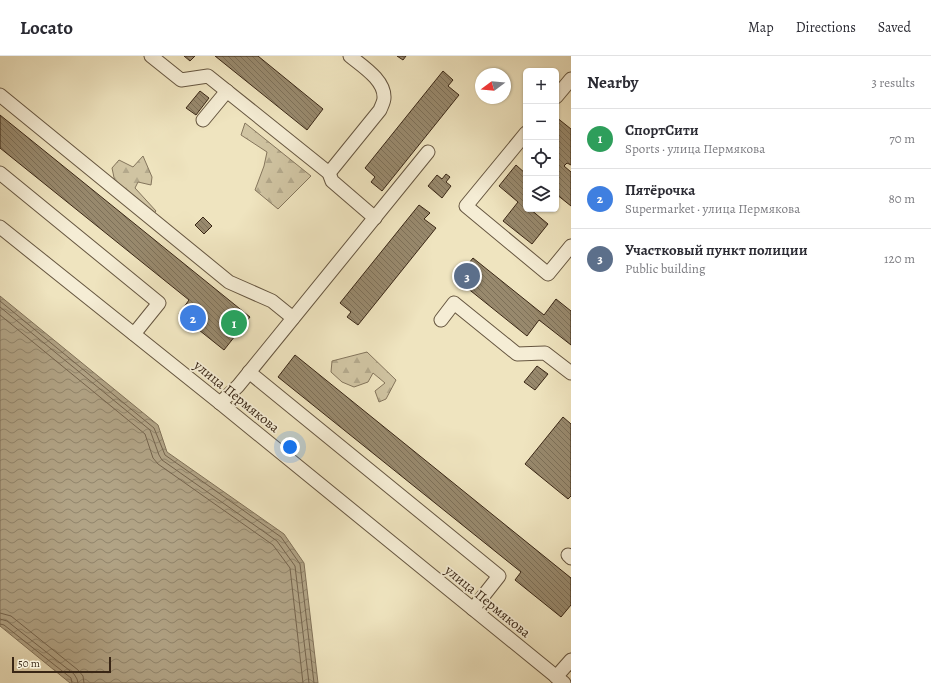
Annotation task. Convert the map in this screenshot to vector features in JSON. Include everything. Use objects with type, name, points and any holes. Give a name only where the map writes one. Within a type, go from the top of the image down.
[{"type":"street","points":[[151,56],[181,80],[208,76],[329,173],[332,181],[375,218]]},
{"type":"street","points":[[329,173],[380,110],[384,98],[382,88],[373,76],[350,56]]},
{"type":"street","points":[[559,93],[571,79]]},
{"type":"street","points":[[203,120],[227,92]]},
{"type":"street","points":[[0,95],[230,282],[272,301],[293,318]]},
{"type":"street","points":[[523,137],[466,206],[548,274],[571,246]]},
{"type":"street","points":[[220,403],[238,386],[428,152]]},
{"type":"street","points":[[0,173],[159,303],[134,334]]},
{"type":"street","name":"улица Пермякова","points":[[0,227],[220,403],[560,680]]},
{"type":"street","points":[[441,320],[454,303],[517,354],[545,353],[571,373]]},
{"type":"street","points":[[249,372],[499,576],[473,609]]},
{"type":"street","points":[[560,680],[571,660]]},
{"type":"green space","points":[[245,123],[311,176],[278,209],[255,190],[264,166],[267,152],[241,135]]},
{"type":"green space","points":[[143,156],[152,177],[151,185],[138,182],[135,188],[156,211],[150,218],[116,187],[112,168],[119,160],[133,167]]},
{"type":"green space","points":[[367,352],[396,380],[386,399],[379,402],[375,391],[385,383],[373,373],[368,382],[354,387],[342,382],[331,372],[332,361]]},
{"type":"water","points":[[0,296],[158,425],[167,452],[284,534],[304,563],[318,683],[70,683],[0,626]]},
{"type":"building","points":[[184,56],[195,56],[190,61]]},
{"type":"building","points":[[215,56],[258,56],[323,109],[307,130]]},
{"type":"building","points":[[397,56],[406,56],[403,60]]},
{"type":"building","points":[[443,71],[453,80],[448,86],[459,95],[382,191],[371,182],[375,177],[365,168]]},
{"type":"building","points":[[200,91],[209,98],[196,115],[186,108]]},
{"type":"building","points":[[0,115],[250,317],[224,350],[179,314],[189,300],[0,148]]},
{"type":"building","points":[[559,119],[571,129],[571,165],[567,163],[564,166],[571,172],[571,206],[559,196]]},
{"type":"building","points":[[516,165],[523,171],[523,212],[534,212],[548,224],[532,244],[503,221],[518,202],[499,186]]},
{"type":"building","points":[[446,174],[450,177],[446,182],[451,186],[442,198],[428,186],[437,175],[442,179]]},
{"type":"building","points":[[419,205],[430,213],[424,219],[436,228],[358,325],[347,317],[351,312],[340,303]]},
{"type":"building","points":[[203,217],[212,226],[204,234],[195,225]]},
{"type":"building","points":[[473,258],[544,315],[556,299],[571,311],[571,345],[539,320],[527,336],[456,279]]},
{"type":"building","points":[[295,355],[571,578],[571,605],[561,617],[515,580],[521,572],[278,377]]},
{"type":"building","points":[[537,366],[548,374],[535,390],[524,382]]},
{"type":"building","points":[[563,417],[571,424],[571,496],[568,499],[525,464]]},
{"type":"place","name":"Участковый пункт полиции","points":[[467,276]]},
{"type":"place","name":"Пятёрочка","points":[[193,318]]},
{"type":"place","name":"СпортСити","points":[[234,323]]}]
